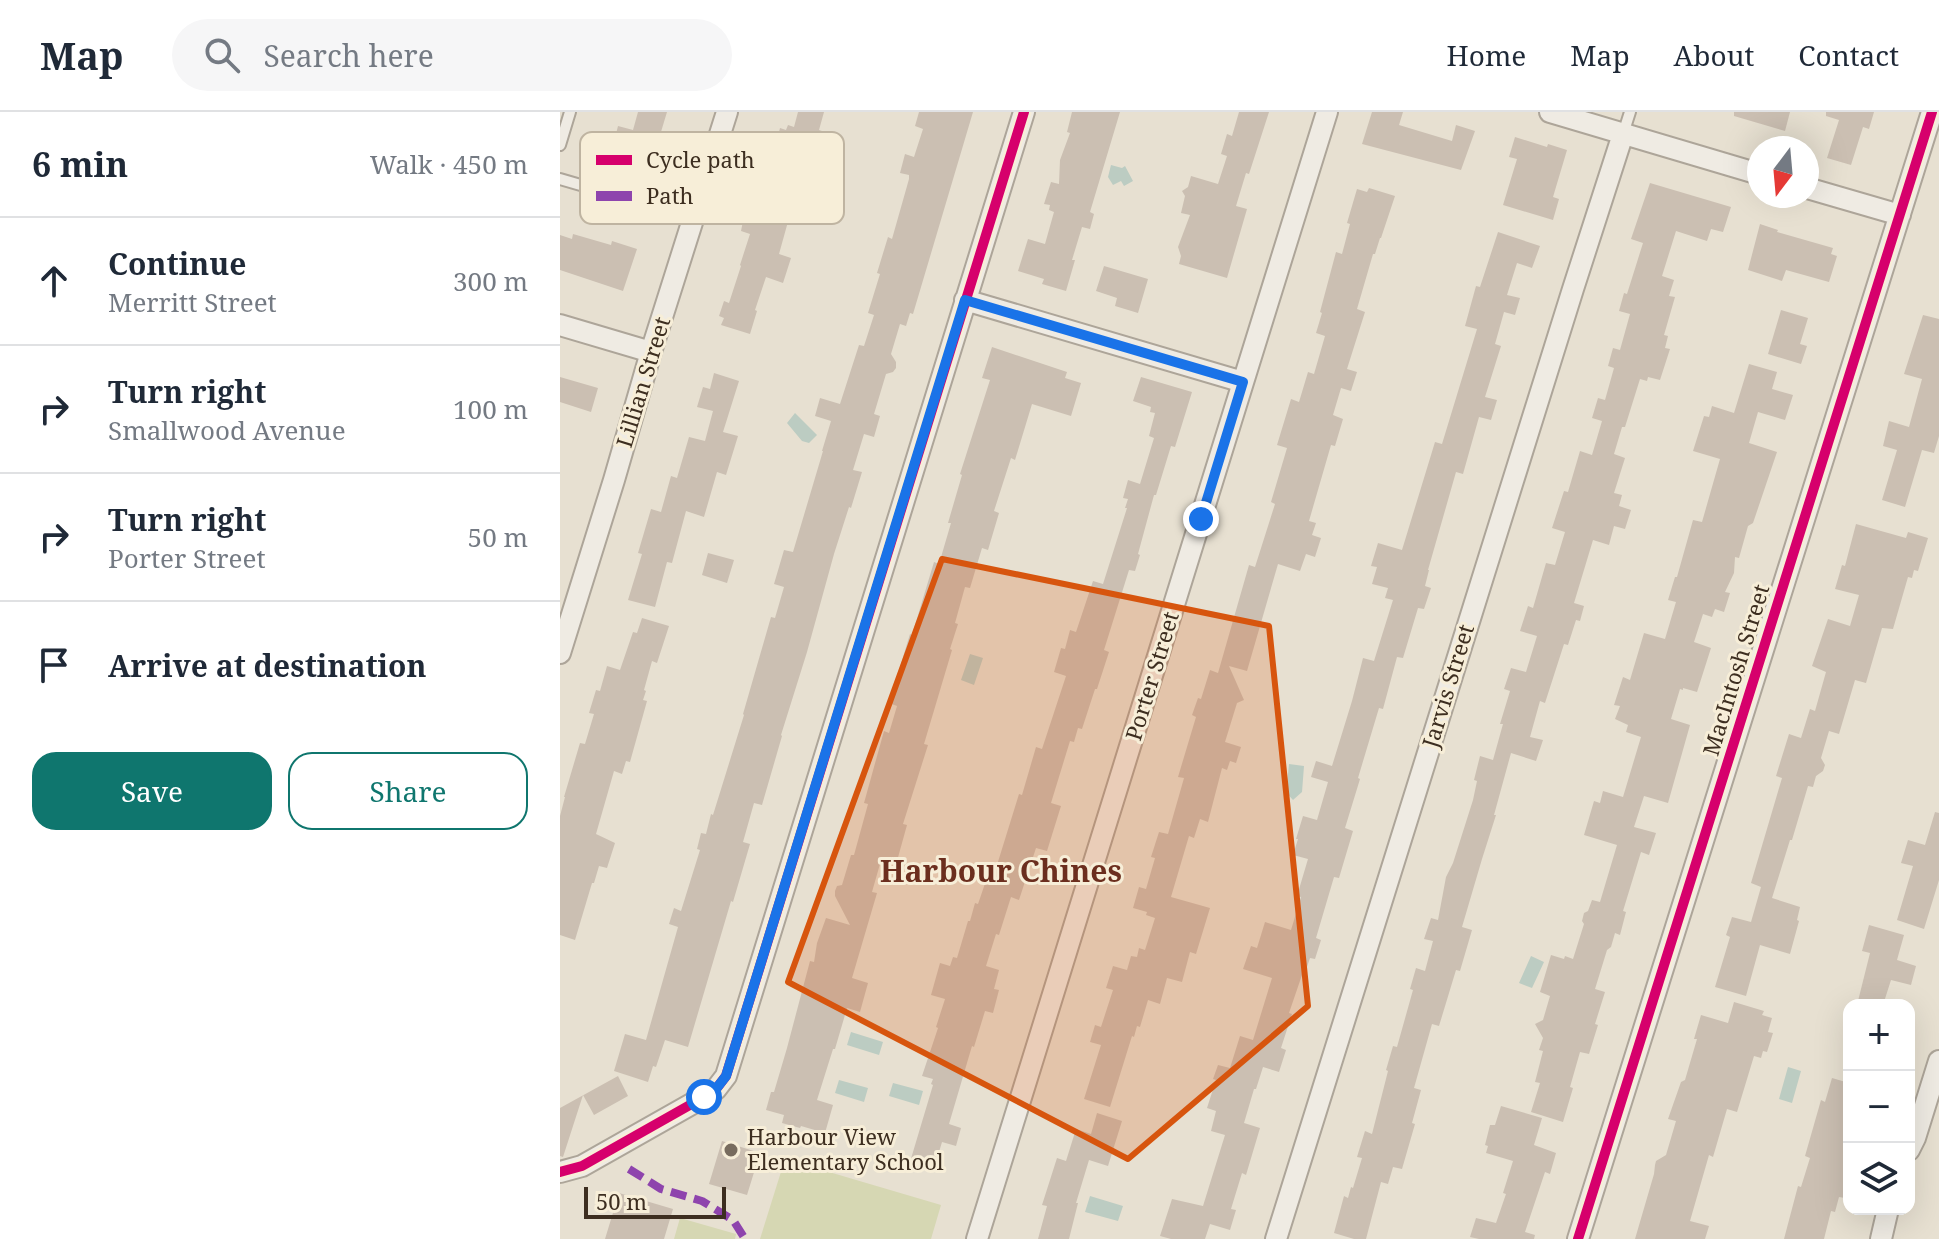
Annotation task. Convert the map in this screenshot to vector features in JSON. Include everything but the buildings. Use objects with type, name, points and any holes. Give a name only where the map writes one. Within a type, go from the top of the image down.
[{"type":"street","name":"Lillian Street","points":[[721,132],[727,112]]},
{"type":"street","points":[[560,1172],[582,1166],[704,1097],[716,1089],[726,1076],[1024,112]]},
{"type":"street","name":"Porter Street","points":[[977,1239],[1327,112]]},
{"type":"street","points":[[1550,112],[1747,170]]},
{"type":"street","name":"MacIntosh Street","points":[[1578,1239],[1932,112]]},
{"type":"street","name":"Jarvis Street","points":[[1276,1239],[1623,134]]},
{"type":"street","points":[[1819,191],[1900,215]]},
{"type":"street","name":"Lillian Street","points":[[560,653],[692,224]]},
{"type":"street","points":[[965,300],[1243,382]]},
{"type":"street","points":[[560,325],[651,352]]},
{"type":"street","points":[[1912,1143],[1939,1061]]},
{"type":"street","points":[[1881,1239],[1887,1215]]},
{"type":"lane","points":[[560,145],[570,112]]},
{"type":"lane","points":[[1623,134],[1630,112]]},
{"type":"lane","points":[[560,179],[580,185]]},
{"type":"highlighted area","points":[[942,559],[1269,626],[1308,1006],[1128,1159],[788,982]]},
{"type":"green space","points":[[785,1159],[941,1205],[931,1239],[760,1239]]},
{"type":"green space","points":[[680,1218],[736,1234],[735,1239],[674,1239]]},
{"type":"shaded area","points":[[1111,165],[1125,166],[1133,181],[1124,186],[1121,181],[1113,185],[1108,177]]},
{"type":"shaded area","points":[[795,413],[817,435],[809,443],[802,441],[787,423]]},
{"type":"shaded area","points":[[970,654],[983,658],[974,685],[961,680]]},
{"type":"shaded area","points":[[1289,764],[1304,766],[1302,792],[1293,800],[1283,789],[1287,784]]},
{"type":"shaded area","points":[[1531,956],[1544,962],[1532,988],[1519,983]]},
{"type":"shaded area","points":[[851,1032],[883,1042],[879,1055],[847,1045]]},
{"type":"shaded area","points":[[1788,1067],[1801,1071],[1792,1103],[1779,1099]]},
{"type":"shaded area","points":[[839,1080],[868,1088],[864,1102],[835,1093]]},
{"type":"shaded area","points":[[893,1083],[923,1091],[919,1105],[889,1096]]},
{"type":"shaded area","points":[[1090,1196],[1123,1206],[1118,1221],[1085,1212]]},
{"type":"marked path","points":[[629,1169],[661,1189],[702,1201],[733,1220],[745,1239]]},
{"type":"cycle path","points":[[560,1172],[582,1166],[704,1097],[716,1089],[726,1076],[1024,112]]},
{"type":"cycle path","points":[[1578,1239],[1932,112]]},
{"type":"place","name":"Harbour View Elementary School","points":[[731,1150]]},
{"type":"district","name":"Harbour Chines","points":[[1001,872]]},
{"type":"route","points":[[704,1097],[716,1089],[726,1076],[965,300],[1243,382],[1201,519]]}]
